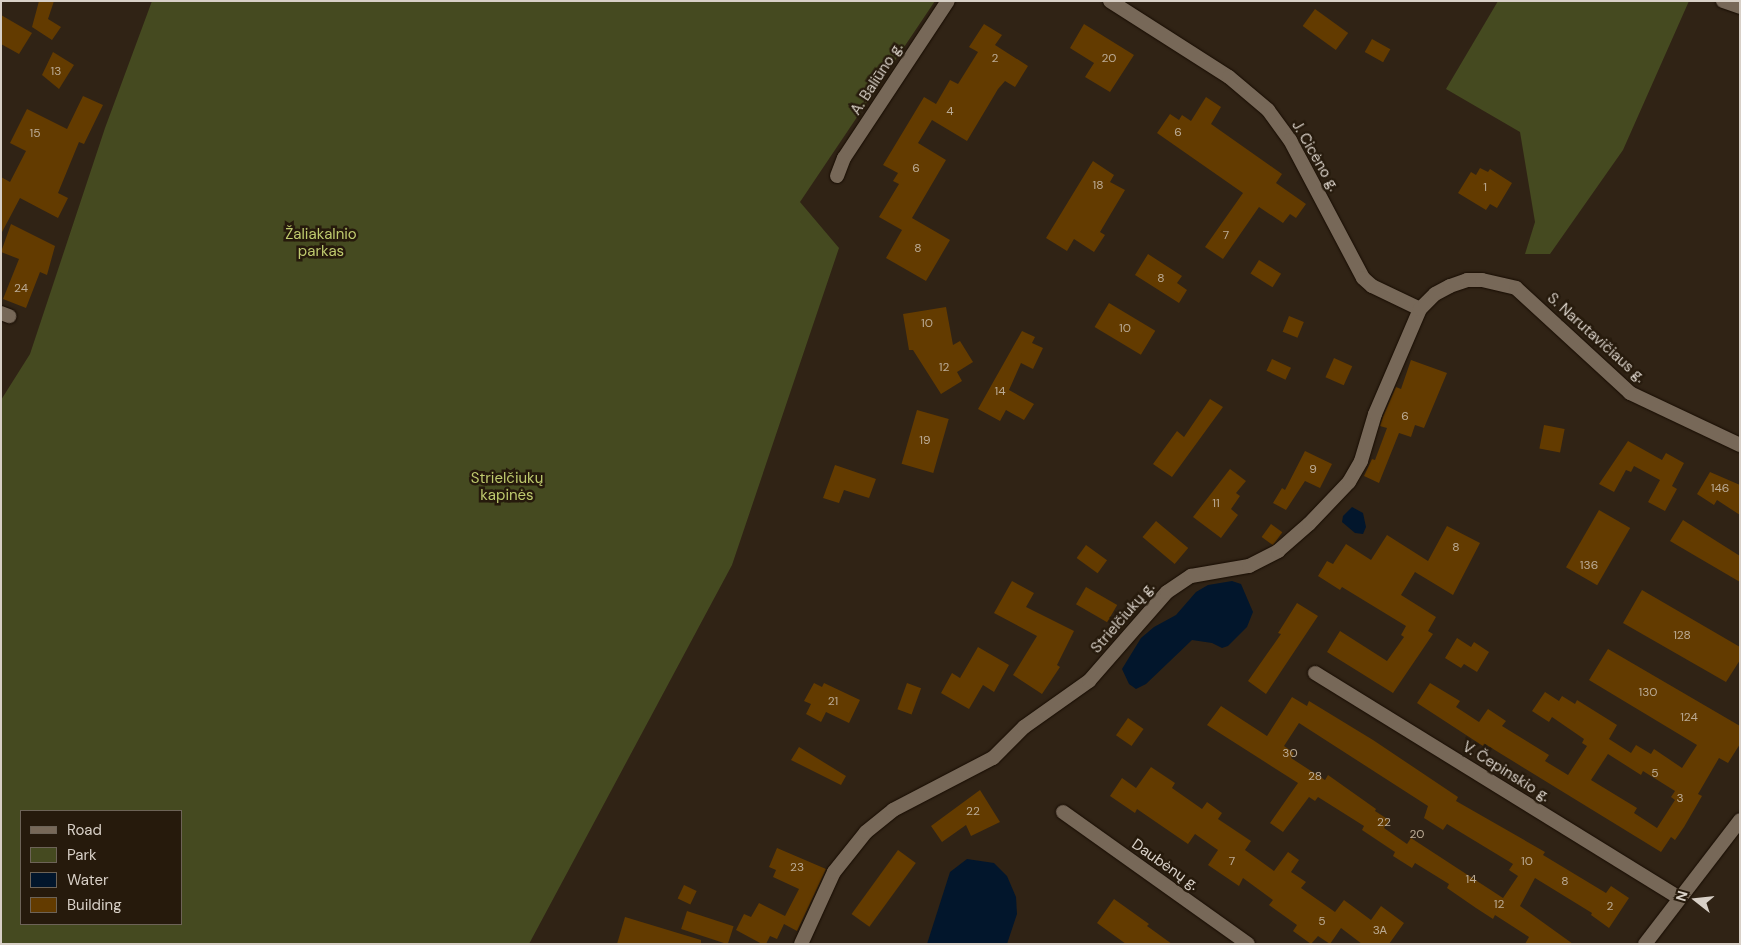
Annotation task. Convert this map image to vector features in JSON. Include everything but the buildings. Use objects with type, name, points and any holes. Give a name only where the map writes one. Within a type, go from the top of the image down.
[{"type":"street","name":"A. Baliūno g.","points":[[837,176],[844,158],[948,1]]},
{"type":"street","name":"J. Cicėno g.","points":[[1110,1],[1228,78],[1268,110],[1290,140],[1363,278],[1372,286],[1420,309]]},
{"type":"street","points":[[1723,1],[1740,7]]},
{"type":"street","name":"Strielčiukų g.","points":[[800,944],[834,872],[873,826],[893,810],[992,758],[1024,727],[1089,681],[1167,592],[1191,576],[1249,566],[1278,551],[1309,524],[1350,482],[1361,461],[1375,414],[1420,309],[1435,294],[1467,280],[1516,288]]},
{"type":"street","name":"S. Narutavičiaus g.","points":[[1516,288],[1630,393],[1740,445]]},
{"type":"street","name":"V. Čepinskio g.","points":[[1316,673],[1679,898]]},
{"type":"street","name":"Daubėnų g.","points":[[1063,812],[1248,944]]},
{"type":"street","points":[[1645,944],[1740,820]]},
{"type":"green space","name":"Žaliakalnio parkas","points":[[152,1],[935,1],[800,202],[839,248],[732,565],[529,944],[1,944],[1,400],[30,354],[105,128]]},
{"type":"green space","points":[[1498,1],[1689,1],[1623,150],[1550,254],[1525,254],[1535,222],[1520,132],[1446,89]]},
{"type":"water","points":[[1352,507],[1363,513],[1366,527],[1363,534],[1355,533],[1342,522],[1343,516]]},
{"type":"water","points":[[1232,581],[1241,584],[1253,612],[1247,627],[1228,646],[1222,648],[1212,643],[1192,640],[1146,684],[1136,689],[1129,684],[1122,669],[1141,638],[1154,627],[1176,615],[1196,592],[1208,585]]},
{"type":"water","points":[[967,859],[994,863],[1007,876],[1016,897],[1017,914],[1007,944],[927,944],[950,872]]},
{"type":"park label","name":"Strielčiukų kapinės","points":[[507,486]]}]
